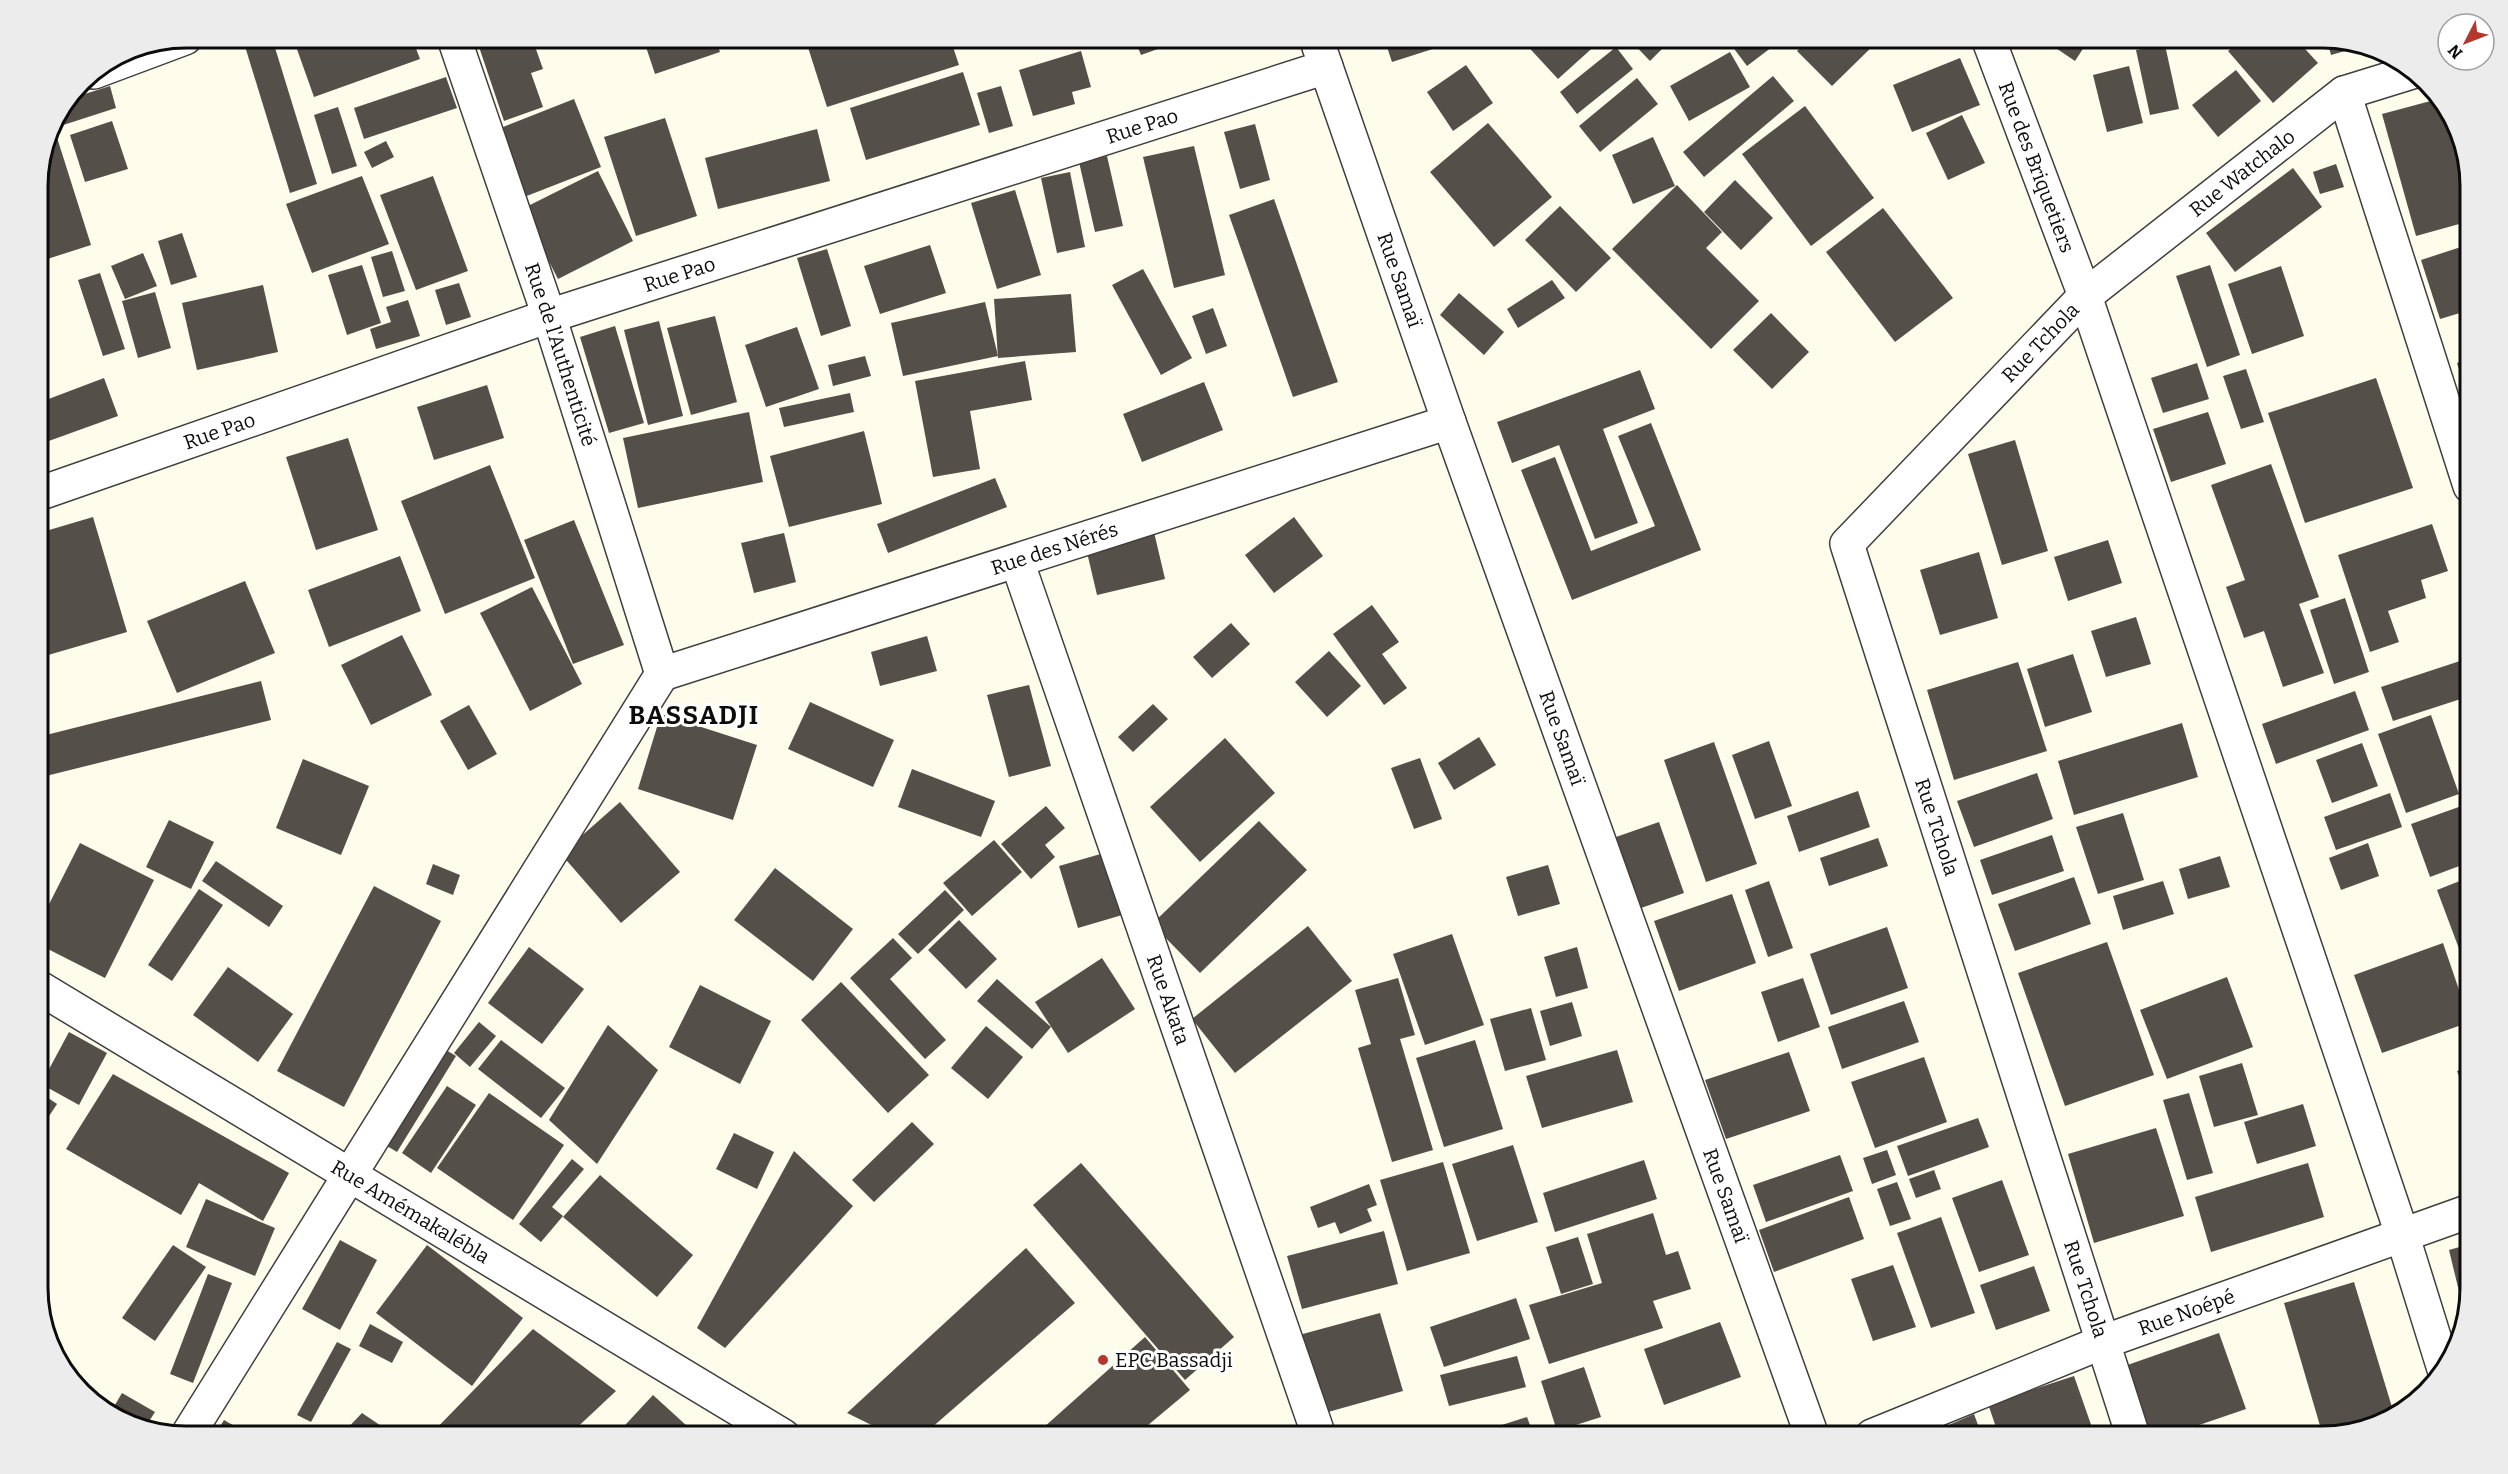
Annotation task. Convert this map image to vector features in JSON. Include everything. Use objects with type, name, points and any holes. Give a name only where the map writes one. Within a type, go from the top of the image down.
[{"type":"street","name":"Rue de l'Authenticité","points":[[457,48],[549,316],[662,674]]},
{"type":"street","name":"Rue des Briquetiers","points":[[1992,48],[2085,296],[2402,1234],[2441,1359]]},
{"type":"street","name":"Rue Pao","points":[[48,491],[549,316],[1321,52]]},
{"type":"street","name":"Rue Samaï","points":[[1321,52],[1449,422],[1808,1426]]},
{"type":"street","name":"Rue Watchalo","points":[[2085,296],[2344,93],[2404,75]]},
{"type":"street","points":[[2344,93],[2460,455]]},
{"type":"street","name":"Rue Tchola","points":[[2085,296],[1847,544],[2130,1426]]},
{"type":"street","name":"Rue des Nérés","points":[[662,674],[1449,422]]},
{"type":"street","name":"Rue Akata","points":[[1017,561],[1315,1426]]},
{"type":"street","points":[[194,1426],[662,674]]},
{"type":"street","name":"Rue Amémakalébla","points":[[48,993],[765,1426]]},
{"type":"street","name":"Rue Noépé","points":[[1899,1426],[2103,1342],[2460,1214]]},
{"type":"building","points":[[246,48],[275,48],[317,184],[290,193]]},
{"type":"building","points":[[297,48],[416,48],[420,59],[314,97]]},
{"type":"building","points":[[479,48],[536,48],[543,69],[531,73],[543,107],[504,121]]},
{"type":"building","points":[[646,48],[719,48],[720,52],[655,74]]},
{"type":"building","points":[[808,48],[953,48],[959,65],[827,107]]},
{"type":"building","points":[[1138,48],[1161,48],[1141,55]]},
{"type":"building","points":[[1387,48],[1436,48],[1392,62]]},
{"type":"building","points":[[1529,48],[1592,48],[1558,79]]},
{"type":"building","points":[[1615,48],[1633,69],[1577,114],[1560,92]]},
{"type":"building","points":[[1638,48],[1663,48],[1650,61]]},
{"type":"building","points":[[1734,48],[1771,48],[1747,66]]},
{"type":"building","points":[[1800,48],[1871,48],[1832,86],[1797,51]]},
{"type":"building","points":[[2056,48],[2083,48],[2075,61]]},
{"type":"building","points":[[2166,48],[2179,109],[2150,115],[2136,50]]},
{"type":"building","points":[[2232,48],[2304,48],[2318,63],[2273,103],[2228,51]]},
{"type":"building","points":[[2329,48],[2347,50],[2331,55]]},
{"type":"building","points":[[1081,51],[1091,87],[1072,92],[1075,104],[1033,116],[1019,70]]},
{"type":"building","points":[[1730,52],[1750,87],[1689,121],[1670,86]]},
{"type":"building","points":[[1960,58],[1980,105],[1912,132],[1893,85]]},
{"type":"building","points":[[1466,65],[1493,103],[1453,131],[1427,92]]},
{"type":"building","points":[[2129,66],[2143,123],[2107,132],[2093,75]]},
{"type":"building","points":[[2236,70],[2261,101],[2218,137],[2192,105]]},
{"type":"building","points":[[963,72],[980,125],[866,160],[850,108]]},
{"type":"building","points":[[1773,76],[1794,101],[1704,177],[1683,152]]},
{"type":"building","points":[[446,77],[457,108],[364,139],[354,108]]},
{"type":"building","points":[[1637,78],[1658,104],[1600,152],[1579,126]]},
{"type":"building","points":[[110,86],[116,108],[62,126],[71,109],[82,95]]},
{"type":"building","points":[[1001,86],[1013,126],[989,133],[977,93]]},
{"type":"building","points":[[574,99],[601,167],[519,199],[493,131]]},
{"type":"building","points":[[2432,102],[2450,133],[2455,150],[2460,177],[2460,224],[2416,236],[2382,114]]},
{"type":"building","points":[[1805,106],[1874,198],[1811,246],[1742,154]]},
{"type":"building","points":[[338,107],[357,166],[332,174],[314,115]]},
{"type":"building","points":[[1962,115],[1985,163],[1948,180],[1926,133]]},
{"type":"building","points":[[665,118],[697,216],[636,236],[604,137]]},
{"type":"building","points":[[112,121],[128,169],[85,182],[70,135]]},
{"type":"building","points":[[1488,123],[1552,197],[1494,247],[1430,172]]},
{"type":"building","points":[[1255,124],[1270,180],[1240,189],[1224,132]]},
{"type":"building","points":[[817,129],[830,181],[718,209],[705,158]]},
{"type":"building","points":[[57,137],[91,245],[48,259],[48,177]]},
{"type":"building","points":[[1653,137],[1675,186],[1633,204],[1612,155]]},
{"type":"building","points":[[386,141],[394,157],[372,168],[364,152]]},
{"type":"building","points":[[1194,146],[1225,275],[1174,288],[1143,157]]},
{"type":"building","points":[[1107,156],[1123,226],[1095,232],[1079,162]]},
{"type":"building","points":[[2336,164],[2344,187],[2320,194],[2313,172]]},
{"type":"building","points":[[2293,168],[2322,207],[2235,272],[2206,233]]},
{"type":"building","points":[[598,171],[633,241],[558,279],[522,209]]},
{"type":"building","points":[[1070,172],[1085,247],[1057,253],[1041,178]]},
{"type":"building","points":[[362,176],[389,244],[312,273],[286,204]]},
{"type":"building","points":[[433,176],[468,271],[416,290],[380,195]]},
{"type":"building","points":[[1735,180],[1773,218],[1741,250],[1704,212]]},
{"type":"building","points":[[1677,185],[1722,232],[1706,248],[1759,301],[1711,349],[1612,249]]},
{"type":"building","points":[[1015,190],[1041,275],[997,289],[971,203]]},
{"type":"building","points":[[1274,199],[1338,382],[1293,397],[1229,215]]},
{"type":"building","points":[[1560,206],[1611,258],[1576,292],[1525,240]]},
{"type":"building","points":[[1883,208],[1953,298],[1895,342],[1826,252]]},
{"type":"building","points":[[182,233],[197,277],[171,285],[158,241]]},
{"type":"building","points":[[930,245],[946,293],[880,314],[864,266]]},
{"type":"building","points":[[2460,247],[2460,313],[2440,319],[2421,260]]},
{"type":"building","points":[[827,249],[851,326],[821,336],[797,258]]},
{"type":"building","points":[[392,251],[405,291],[383,297],[371,257]]},
{"type":"building","points":[[143,253],[157,286],[125,299],[111,266]]},
{"type":"building","points":[[362,265],[381,323],[347,335],[328,275]]},
{"type":"building","points":[[2210,265],[2240,355],[2207,367],[2176,276]]},
{"type":"building","points":[[2281,266],[2304,336],[2252,354],[2228,284]]},
{"type":"building","points":[[1143,269],[1192,358],[1161,375],[1112,285]]},
{"type":"building","points":[[100,273],[125,349],[103,356],[78,280]]},
{"type":"building","points":[[1552,280],[1565,298],[1518,328],[1507,309]]},
{"type":"building","points":[[459,283],[471,317],[446,325],[435,290]]},
{"type":"building","points":[[263,285],[278,352],[197,370],[182,303]]},
{"type":"building","points":[[155,292],[171,348],[138,358],[122,301]]},
{"type":"building","points":[[1459,293],[1504,332],[1484,355],[1440,315]]},
{"type":"building","points":[[1071,294],[1076,352],[998,358],[994,299]]},
{"type":"building","points":[[408,300],[420,336],[376,349],[370,329],[391,322],[386,307]]},
{"type":"building","points":[[985,302],[998,356],[903,376],[891,323]]},
{"type":"building","points":[[1213,308],[1227,346],[1206,354],[1192,316]]},
{"type":"building","points":[[1771,313],[1809,352],[1772,389],[1733,350]]},
{"type":"building","points":[[715,316],[737,402],[691,415],[667,328]]},
{"type":"building","points":[[659,321],[683,416],[648,425],[624,330]]},
{"type":"building","points":[[615,326],[644,423],[609,433],[580,337]]},
{"type":"building","points":[[797,327],[819,389],[766,407],[745,345]]},
{"type":"building","points":[[865,356],[871,376],[833,386],[828,365]]},
{"type":"building","points":[[1025,361],[1032,400],[970,411],[980,469],[933,477],[915,381]]},
{"type":"building","points":[[2197,363],[2209,399],[2163,413],[2151,378]]},
{"type":"building","points":[[2246,369],[2264,422],[2241,429],[2223,376]]},
{"type":"building","points":[[1640,370],[1655,409],[1603,429],[1638,523],[1595,539],[1559,445],[1512,463],[1497,422]]},
{"type":"building","points":[[104,378],[118,416],[48,441],[48,399]]},
{"type":"building","points":[[2376,378],[2413,488],[2305,523],[2268,413]]},
{"type":"building","points":[[1204,382],[1223,430],[1142,462],[1123,414]]},
{"type":"building","points":[[487,385],[504,438],[434,460],[417,407]]},
{"type":"building","points":[[850,393],[854,412],[784,427],[779,408]]},
{"type":"building","points":[[749,412],[763,482],[638,508],[623,438]]},
{"type":"building","points":[[2208,412],[2226,464],[2171,482],[2153,429]]},
{"type":"building","points":[[1651,423],[1701,550],[1572,600],[1521,470],[1555,457],[1591,551],[1655,526],[1618,436]]},
{"type":"building","points":[[864,431],[882,504],[789,527],[770,456]]},
{"type":"building","points":[[348,438],[378,530],[316,550],[286,457]]},
{"type":"building","points":[[2015,440],[2048,551],[2002,565],[1968,454]]},
{"type":"building","points":[[2271,464],[2319,597],[2299,604],[2324,673],[2283,687],[2264,631],[2244,638],[2226,587],[2245,580],[2211,485]]},
{"type":"building","points":[[490,465],[535,578],[445,614],[401,501]]},
{"type":"building","points":[[995,478],[1007,507],[888,553],[877,524]]},
{"type":"building","points":[[93,517],[127,632],[48,655],[48,530]]},
{"type":"building","points":[[1294,517],[1323,556],[1274,593],[1245,555]]},
{"type":"building","points":[[574,520],[624,645],[573,664],[524,540]]},
{"type":"building","points":[[2432,524],[2448,571],[2421,580],[2426,598],[2388,611],[2399,642],[2370,652],[2338,555]]},
{"type":"building","points":[[1154,532],[1165,579],[1097,595],[1086,548]]},
{"type":"building","points":[[784,533],[796,582],[754,593],[741,543]]},
{"type":"building","points":[[2108,540],[2122,583],[2068,601],[2054,557]]},
{"type":"building","points":[[1979,552],[1998,618],[1940,635],[1920,570]]},
{"type":"building","points":[[400,556],[421,611],[329,647],[308,590]]},
{"type":"building","points":[[245,581],[275,653],[177,693],[147,621]]},
{"type":"building","points":[[532,587],[582,684],[530,711],[480,613]]},
{"type":"building","points":[[2345,598],[2369,672],[2334,684],[2310,610]]},
{"type":"building","points":[[1372,605],[1399,642],[1382,654],[1407,688],[1384,705],[1333,634]]},
{"type":"building","points":[[2136,617],[2151,664],[2106,677],[2091,631]]},
{"type":"building","points":[[1231,623],[1250,644],[1212,678],[1193,657]]},
{"type":"building","points":[[402,635],[432,695],[371,725],[341,665]]},
{"type":"building","points":[[927,636],[937,671],[880,686],[871,652]]},
{"type":"building","points":[[1329,651],[1361,686],[1327,717],[1295,682]]},
{"type":"building","points":[[2073,654],[2092,712],[2045,727],[2027,669]]},
{"type":"building","points":[[2460,661],[2460,699],[2393,721],[2381,687]]},
{"type":"building","points":[[2018,662],[2047,751],[1954,780],[1927,690]]},
{"type":"building","points":[[261,681],[271,720],[48,776],[48,734]]},
{"type":"building","points":[[1029,685],[1051,766],[1009,777],[987,695]]},
{"type":"building","points":[[2355,691],[2369,730],[2276,764],[2262,724]]},
{"type":"building","points":[[810,702],[894,740],[873,787],[788,749]]},
{"type":"building","points":[[1153,704],[1168,719],[1133,752],[1118,737]]},
{"type":"building","points":[[469,705],[497,754],[468,770],[440,721]]},
{"type":"building","points":[[661,714],[757,745],[733,820],[638,789]]},
{"type":"building","points":[[2431,715],[2459,794],[2406,813],[2378,734]]},
{"type":"building","points":[[2182,723],[2198,777],[2074,815],[2058,761]]},
{"type":"building","points":[[1479,737],[1496,765],[1454,790],[1438,763]]},
{"type":"building","points":[[1225,738],[1275,793],[1200,862],[1150,807]]},
{"type":"building","points":[[1769,741],[1792,806],[1755,819],[1732,755]]},
{"type":"building","points":[[1714,742],[1757,864],[1706,882],[1664,760]]},
{"type":"building","points":[[2362,743],[2378,786],[2332,803],[2316,760]]},
{"type":"building","points":[[1420,758],[1442,819],[1414,829],[1391,768]]},
{"type":"building","points":[[303,759],[369,786],[341,855],[276,828]]},
{"type":"building","points":[[912,769],[995,801],[981,837],[898,807]]},
{"type":"building","points":[[2037,773],[2053,819],[1974,847],[1957,801]]},
{"type":"building","points":[[1858,791],[1870,827],[1799,852],[1787,816]]},
{"type":"building","points":[[2390,793],[2402,827],[2336,850],[2324,817]]},
{"type":"building","points":[[620,802],[680,872],[621,923],[561,854]]},
{"type":"building","points":[[1046,806],[1065,828],[1045,845],[1055,857],[1031,879],[1001,844]]},
{"type":"building","points":[[2460,807],[2460,866],[2430,877],[2411,824]]},
{"type":"building","points":[[2123,813],[2144,880],[2098,894],[2076,827]]},
{"type":"building","points":[[169,820],[214,842],[191,889],[146,867]]},
{"type":"building","points":[[1259,821],[1307,870],[1200,973],[1152,924]]},
{"type":"building","points":[[1659,822],[1684,893],[1641,908],[1616,837]]},
{"type":"building","points":[[2052,835],[2064,871],[1992,895],[1980,860]]},
{"type":"building","points":[[1878,838],[1888,866],[1829,886],[1820,858]]},
{"type":"building","points":[[994,840],[1022,872],[972,916],[943,883]]},
{"type":"building","points":[[80,843],[154,880],[105,978],[48,949],[48,906]]},
{"type":"building","points":[[2368,843],[2379,876],[2341,890],[2329,858]]},
{"type":"building","points":[[1111,851],[1129,913],[1078,928],[1059,866]]},
{"type":"building","points":[[2220,856],[2230,887],[2188,899],[2179,869]]},
{"type":"building","points":[[216,861],[283,906],[269,927],[202,881]]},
{"type":"building","points":[[433,864],[460,875],[453,895],[426,884]]},
{"type":"building","points":[[1548,865],[1560,904],[1518,916],[1506,877]]},
{"type":"building","points":[[775,868],[853,929],[813,981],[734,920]]},
{"type":"building","points":[[2074,877],[2091,924],[2015,951],[1998,904]]},
{"type":"building","points":[[1769,881],[1793,948],[1768,957],[1745,890]]},
{"type":"building","points":[[2163,881],[2174,914],[2123,930],[2113,896]]},
{"type":"building","points":[[2460,881],[2460,951],[2437,890]]},
{"type":"building","points":[[374,886],[441,921],[344,1107],[277,1071]]},
{"type":"building","points":[[199,889],[223,905],[172,981],[148,965]]},
{"type":"building","points":[[945,890],[964,910],[918,954],[898,934]]},
{"type":"building","points":[[1732,894],[1756,963],[1679,991],[1654,921]]},
{"type":"building","points":[[959,920],[997,959],[966,989],[928,950]]},
{"type":"building","points":[[1308,926],[1352,981],[1235,1073],[1192,1019]]},
{"type":"building","points":[[1887,927],[1908,988],[1831,1015],[1810,954]]},
{"type":"building","points":[[1452,934],[1484,1025],[1425,1045],[1393,954]]},
{"type":"building","points":[[893,938],[912,958],[890,979],[946,1040],[925,1059],[850,978]]},
{"type":"building","points":[[2107,942],[2154,1075],[2065,1106],[2018,973]]},
{"type":"building","points":[[2443,943],[2460,993],[2460,1026],[2382,1053],[2354,975]]},
{"type":"building","points":[[529,947],[584,989],[542,1044],[488,1003]]},
{"type":"building","points":[[1577,947],[1588,988],[1556,997],[1544,957]]},
{"type":"building","points":[[1102,958],[1135,1009],[1068,1053],[1035,1002]]},
{"type":"building","points":[[228,967],[293,1014],[258,1062],[193,1015]]},
{"type":"building","points":[[2227,977],[2253,1047],[2167,1079],[2140,1010]]},
{"type":"building","points":[[1398,978],[1415,1035],[1400,1039],[1433,1150],[1392,1162],[1358,1048],[1371,1044],[1355,990]]},
{"type":"building","points":[[1803,978],[1820,1027],[1778,1042],[1761,992]]},
{"type":"building","points":[[997,979],[1051,1027],[1032,1049],[977,1001]]},
{"type":"building","points":[[841,982],[929,1075],[888,1113],[801,1020]]},
{"type":"building","points":[[700,985],[771,1021],[740,1084],[669,1047]]},
{"type":"building","points":[[1904,1001],[1919,1042],[1842,1069],[1828,1027]]},
{"type":"building","points":[[1572,1002],[1582,1036],[1550,1046],[1540,1011]]},
{"type":"building","points":[[1531,1008],[1546,1060],[1505,1071],[1490,1019]]},
{"type":"building","points":[[479,1022],[496,1036],[470,1067],[454,1053]]},
{"type":"building","points":[[608,1025],[658,1070],[597,1164],[549,1120]]},
{"type":"building","points":[[986,1026],[1023,1057],[988,1099],[951,1068]]},
{"type":"building","points":[[69,1032],[107,1053],[79,1105],[48,1088],[48,1071]]},
{"type":"building","points":[[501,1040],[565,1088],[541,1118],[478,1069]]},
{"type":"building","points":[[1475,1040],[1503,1129],[1444,1147],[1416,1058]]},
{"type":"building","points":[[441,1047],[456,1056],[397,1152],[382,1143]]},
{"type":"building","points":[[1617,1050],[1633,1102],[1542,1128],[1526,1076]]},
{"type":"building","points":[[1789,1052],[1810,1111],[1726,1139],[1705,1080]]},
{"type":"building","points":[[1924,1057],[1947,1122],[1875,1148],[1851,1082]]},
{"type":"building","points":[[2242,1063],[2258,1115],[2214,1127],[2199,1076]]},
{"type":"building","points":[[113,1074],[289,1173],[263,1221],[199,1183],[181,1215],[66,1149]]},
{"type":"building","points":[[447,1086],[476,1105],[431,1173],[402,1153]]},
{"type":"building","points":[[489,1093],[564,1145],[513,1220],[437,1168]]},
{"type":"building","points":[[2189,1093],[2213,1173],[2187,1180],[2163,1100]]},
{"type":"building","points":[[48,1098],[57,1104],[48,1118]]},
{"type":"building","points":[[2303,1104],[2316,1146],[2257,1164],[2244,1122]]},
{"type":"building","points":[[1978,1118],[1989,1147],[1908,1176],[1897,1146]]},
{"type":"building","points":[[912,1122],[934,1144],[874,1202],[852,1180]]},
{"type":"building","points":[[2156,1128],[2184,1216],[2094,1243],[2068,1154]]},
{"type":"building","points":[[734,1133],[774,1152],[757,1189],[716,1169]]},
{"type":"building","points":[[1513,1145],[1538,1222],[1477,1241],[1452,1164]]},
{"type":"building","points":[[1887,1150],[1896,1175],[1872,1184],[1863,1158]]},
{"type":"building","points":[[794,1151],[853,1206],[725,1348],[697,1328]]},
{"type":"building","points":[[1840,1155],[1853,1191],[1766,1222],[1753,1185]]},
{"type":"building","points":[[572,1159],[584,1169],[552,1207],[563,1216],[541,1242],[519,1224]]},
{"type":"building","points":[[1644,1160],[1657,1199],[1555,1232],[1543,1193]]},
{"type":"building","points":[[1443,1162],[1470,1253],[1407,1271],[1380,1180]]},
{"type":"building","points":[[1081,1163],[1234,1337],[1185,1380],[1033,1205]]},
{"type":"building","points":[[2308,1163],[2324,1217],[2211,1252],[2195,1197]]},
{"type":"building","points":[[1934,1170],[1941,1189],[1916,1198],[1909,1179]]},
{"type":"building","points":[[600,1175],[693,1255],[657,1297],[563,1217]]},
{"type":"building","points":[[2002,1180],[2029,1255],[1979,1272],[1952,1198]]},
{"type":"building","points":[[1897,1182],[1911,1219],[1890,1226],[1877,1189]]},
{"type":"building","points":[[1369,1184],[1377,1205],[1367,1209],[1372,1221],[1340,1234],[1335,1222],[1318,1228],[1310,1207]]},
{"type":"building","points":[[1849,1197],[1864,1239],[1774,1272],[1759,1230]]},
{"type":"building","points":[[206,1199],[275,1228],[255,1276],[186,1247]]},
{"type":"building","points":[[1653,1213],[1666,1255],[1678,1251],[1691,1289],[1653,1301],[1663,1328],[1549,1364],[1529,1305],[1602,1283],[1587,1234]]},
{"type":"building","points":[[1941,1217],[1975,1313],[1931,1328],[1897,1233]]},
{"type":"building","points":[[1384,1231],[1398,1284],[1302,1309],[1287,1256]]},
{"type":"building","points":[[1578,1237],[1593,1284],[1561,1294],[1546,1247]]},
{"type":"building","points":[[340,1240],[377,1260],[340,1330],[302,1309]]},
{"type":"building","points":[[173,1245],[206,1267],[155,1341],[122,1318]]},
{"type":"building","points":[[427,1245],[523,1318],[472,1386],[376,1313]]},
{"type":"building","points":[[2460,1247],[2460,1294],[2449,1250]]},
{"type":"building","points":[[1026,1248],[1075,1303],[934,1426],[874,1426],[847,1413]]},
{"type":"building","points":[[1893,1265],[1916,1327],[1873,1341],[1851,1279]]},
{"type":"building","points":[[2034,1266],[2050,1311],[1996,1330],[1980,1285]]},
{"type":"building","points":[[208,1274],[232,1283],[193,1383],[170,1374]]},
{"type":"building","points":[[2354,1282],[2392,1407],[2358,1421],[2320,1426],[2284,1303]]},
{"type":"building","points":[[1516,1298],[1530,1339],[1444,1367],[1430,1327]]},
{"type":"building","points":[[1380,1313],[1403,1391],[1321,1414],[1299,1335]]},
{"type":"building","points":[[1720,1322],[1741,1377],[1664,1405],[1644,1349]]},
{"type":"building","points":[[370,1324],[403,1342],[392,1363],[359,1346]]},
{"type":"building","points":[[533,1329],[616,1391],[579,1426],[439,1426]]},
{"type":"building","points":[[2219,1333],[2246,1409],[2196,1426],[2136,1426],[2116,1369]]},
{"type":"building","points":[[1145,1337],[1190,1390],[1147,1426],[1045,1426]]},
{"type":"building","points":[[337,1342],[351,1349],[311,1422],[297,1415]]},
{"type":"building","points":[[1517,1356],[1526,1387],[1449,1406],[1440,1375]]},
{"type":"building","points":[[1584,1367],[1601,1417],[1573,1426],[1555,1426],[1541,1381]]},
{"type":"building","points":[[2074,1376],[2092,1426],[1996,1426],[1988,1404]]},
{"type":"building","points":[[122,1393],[155,1412],[149,1421],[133,1416],[114,1406]]},
{"type":"building","points":[[653,1395],[687,1426],[624,1426]]},
{"type":"building","points":[[362,1413],[381,1426],[350,1426]]},
{"type":"building","points":[[1974,1414],[1978,1426],[1947,1426]]},
{"type":"building","points":[[1527,1417],[1530,1426],[1499,1426]]},
{"type":"building","points":[[224,1420],[234,1426],[220,1426]]},
{"type":"place","name":"EPC Bassadji","points":[[1103,1360]]},
{"type":"district","name":"BASSADJI","points":[[694,715]]}]
